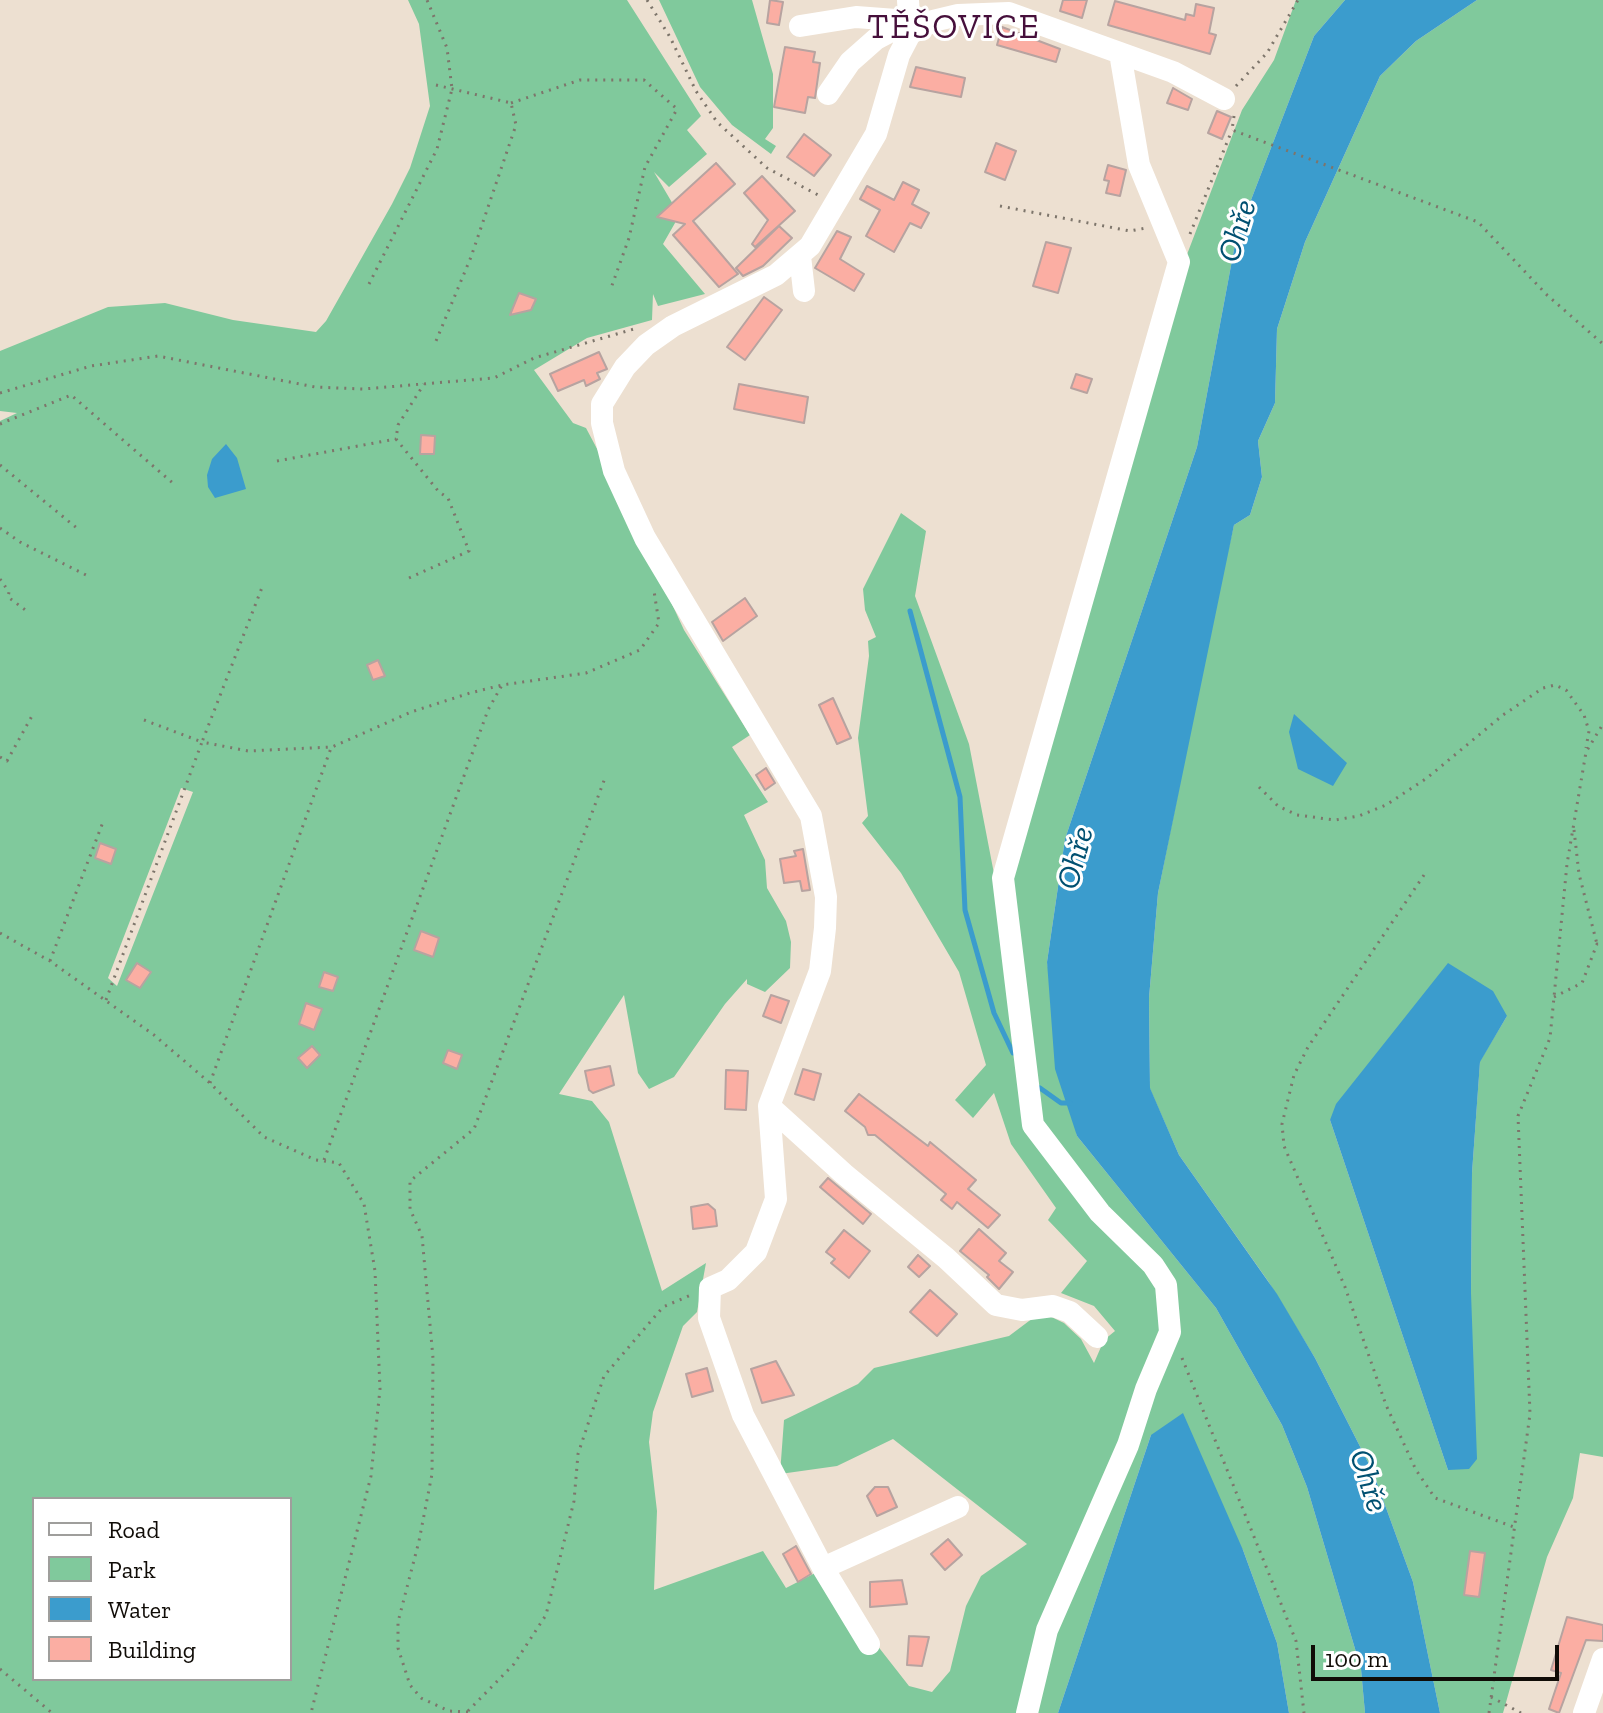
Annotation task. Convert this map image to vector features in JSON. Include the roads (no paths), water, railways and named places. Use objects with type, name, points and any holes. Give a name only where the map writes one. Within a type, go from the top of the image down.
[{"type":"street","points":[[940,0],[958,15]]},
{"type":"street","points":[[1009,13],[1031,0]]},
{"type":"street","points":[[800,26],[856,17],[933,21],[958,15],[1009,13],[1173,72],[1224,99]]},
{"type":"street","points":[[828,94],[850,62],[876,39],[910,18]]},
{"type":"street","points":[[869,1644],[823,1568],[743,1415],[709,1318],[710,1288],[728,1280],[756,1252],[776,1199],[769,1106],[820,971],[826,897],[811,816],[645,538],[614,471],[602,423],[602,404],[625,367],[646,345],[673,326],[776,275],[810,246],[876,134],[910,18]]},
{"type":"street","points":[[1027,1713],[1047,1630],[1128,1445],[1146,1389],[1170,1332],[1166,1285],[1153,1265],[1100,1213],[1033,1125],[1003,878],[1179,262],[1139,165],[1120,53]]},
{"type":"street","points":[[800,256],[804,291]]},
{"type":"street","points":[[769,1106],[996,1305],[1013,1310],[1053,1306],[1070,1312],[1097,1337]]},
{"type":"street","points":[[823,1568],[958,1507]]},
{"type":"street","points":[[1584,1713],[1603,1659]]},
{"type":"water","name":"Ohře","points":[[1345,0],[1477,0],[1416,41],[1380,76],[1305,242],[1277,329],[1275,403],[1258,441],[1262,477],[1250,515],[1234,525],[1158,893],[1149,998],[1150,1088],[1179,1155],[1277,1294],[1315,1358],[1373,1472],[1413,1582],[1440,1713],[1365,1713],[1361,1669],[1307,1487],[1282,1425],[1216,1308],[1077,1136],[1055,1069],[1047,962],[1065,839],[1197,447],[1236,239],[1314,36]]},
{"type":"water","points":[[226,444],[237,458],[246,489],[215,498],[208,487],[207,475],[212,459]]},
{"type":"water","points":[[1294,714],[1347,763],[1333,786],[1298,769],[1289,732]]},
{"type":"water","points":[[1448,963],[1493,991],[1507,1016],[1480,1062],[1472,1173],[1471,1293],[1477,1459],[1469,1469],[1448,1470],[1330,1120],[1336,1104]]},
{"type":"water","points":[[1183,1413],[1243,1550],[1277,1643],[1289,1713],[1058,1713],[1151,1435]]},
{"type":"waterway","points":[[910,611],[960,797],[965,910],[994,1013],[1013,1053]]},
{"type":"waterway","points":[[1040,1088],[1061,1103],[1070,1103]]},
{"type":"district","name":"TĚŠOVICE","points":[[954,28]]}]
